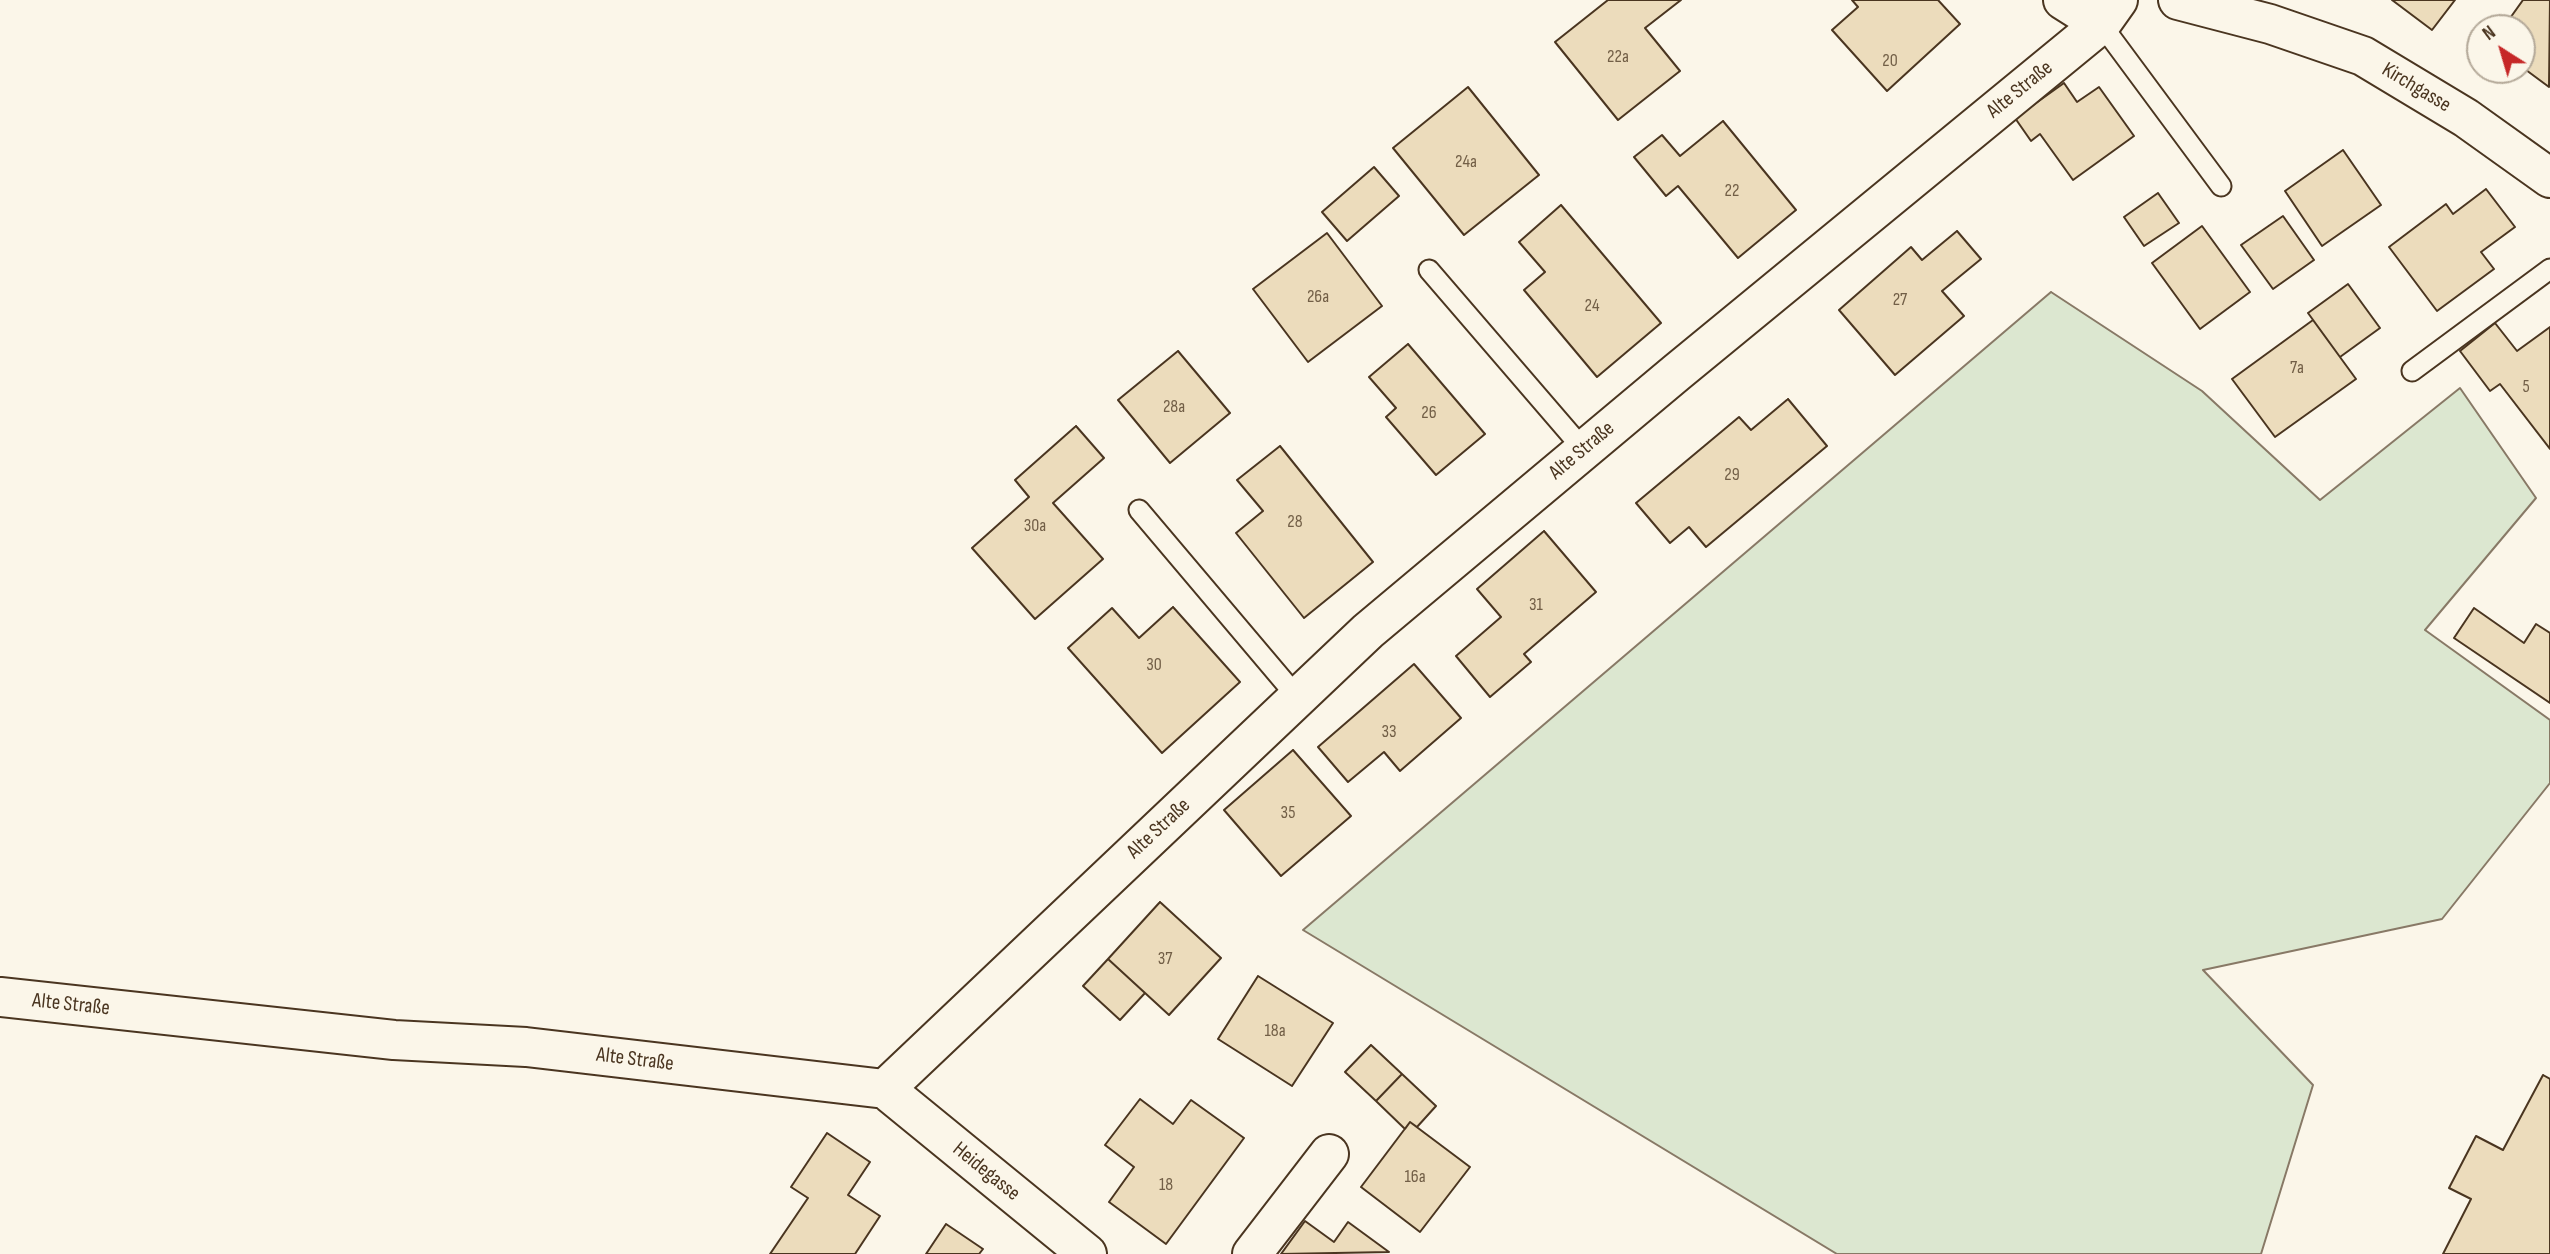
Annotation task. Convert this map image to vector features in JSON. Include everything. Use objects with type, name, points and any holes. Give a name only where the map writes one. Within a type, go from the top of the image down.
[{"type":"street","points":[[2063,0],[2109,12]]},
{"type":"street","name":"Kirchgasse","points":[[2178,0],[2270,24],[2363,56],[2466,118],[2550,178]]},
{"type":"street","name":"Alte Straße","points":[[0,997],[394,1040],[526,1047],[885,1089],[1368,631],[2109,12]]},
{"type":"street","name":"Heidegasse","points":[[885,1089],[1087,1254]]},
{"type":"street","points":[[1252,1254],[1329,1154]]},
{"type":"lane","points":[[2109,12],[2221,186]]},
{"type":"lane","points":[[2412,371],[2550,269]]},
{"type":"lane","points":[[1429,270],[1584,450]]},
{"type":"lane","points":[[1139,510],[1298,698]]},
{"type":"green space","points":[[2051,292],[2202,391],[2320,500],[2460,388],[2536,498],[2425,630],[2550,720],[2550,783],[2442,919],[2203,970],[2313,1085],[2261,1254],[1837,1254],[1303,930]]},
{"type":"building","points":[[1608,0],[1681,0],[1645,28],[1680,71],[1618,120],[1555,42]]},
{"type":"building","points":[[1852,0],[1938,0],[1960,24],[1887,91],[1832,30],[1858,7]]},
{"type":"building","points":[[2392,0],[2455,0],[2432,30]]},
{"type":"building","points":[[2523,0],[2550,0],[2549,87],[2536,77],[2536,14],[2513,14]]},
{"type":"building","points":[[2064,83],[2077,102],[2099,87],[2134,136],[2073,180],[2040,134],[2031,141],[2015,118]]},
{"type":"building","points":[[1468,87],[1539,175],[1464,235],[1393,148]]},
{"type":"building","points":[[1723,121],[1796,210],[1738,258],[1678,186],[1666,196],[1634,157],[1662,135],[1680,156]]},
{"type":"building","points":[[2343,150],[2381,205],[2322,246],[2285,191]]},
{"type":"building","points":[[1374,167],[1399,196],[1347,241],[1322,212]]},
{"type":"building","points":[[2486,189],[2515,227],[2481,252],[2494,269],[2437,311],[2389,247],[2446,204],[2453,214]]},
{"type":"building","points":[[2158,193],[2179,223],[2144,246],[2124,217]]},
{"type":"building","points":[[1561,205],[1661,323],[1597,377],[1524,290],[1545,272],[1519,242]]},
{"type":"building","points":[[2283,216],[2314,260],[2273,289],[2241,245]]},
{"type":"building","points":[[2202,226],[2250,292],[2200,329],[2152,263]]},
{"type":"building","points":[[1957,231],[1981,259],[1942,291],[1964,316],[1895,375],[1839,310],[1911,247],[1922,260]]},
{"type":"building","points":[[1327,233],[1382,306],[1308,362],[1253,289]]},
{"type":"building","points":[[2348,284],[2380,328],[2340,357],[2308,313]]},
{"type":"building","points":[[2313,320],[2356,379],[2275,437],[2232,379]]},
{"type":"building","points":[[2495,323],[2517,351],[2550,327],[2550,449],[2500,384],[2490,391],[2460,351]]},
{"type":"building","points":[[1408,344],[1485,434],[1436,475],[1386,417],[1396,408],[1369,377]]},
{"type":"building","points":[[1178,351],[1230,413],[1170,463],[1118,400]]},
{"type":"building","points":[[1788,399],[1827,446],[1706,547],[1689,527],[1670,543],[1636,503],[1739,417],[1751,430]]},
{"type":"building","points":[[1076,426],[1104,458],[1053,503],[1103,559],[1035,619],[972,548],[1029,497],[1015,480]]},
{"type":"building","points":[[1280,446],[1373,562],[1304,618],[1236,533],[1263,511],[1237,480]]},
{"type":"building","points":[[1544,531],[1596,592],[1524,654],[1531,662],[1490,697],[1456,656],[1501,617],[1477,589]]},
{"type":"building","points":[[1173,607],[1240,682],[1162,753],[1068,648],[1112,608],[1139,638]]},
{"type":"building","points":[[2474,608],[2524,643],[2536,624],[2550,633],[2550,703],[2454,638]]},
{"type":"building","points":[[1414,664],[1461,718],[1400,771],[1384,752],[1348,782],[1318,747]]},
{"type":"building","points":[[1293,750],[1351,816],[1281,876],[1224,810]]},
{"type":"building","points":[[1160,902],[1221,958],[1169,1015],[1108,959]]},
{"type":"building","points":[[1108,959],[1145,993],[1120,1020],[1083,986]]},
{"type":"building","points":[[1258,976],[1333,1023],[1292,1086],[1218,1039]]},
{"type":"building","points":[[1371,1045],[1402,1074],[1376,1101],[1345,1072]]},
{"type":"building","points":[[1402,1074],[1436,1106],[1417,1127],[1410,1122],[1405,1129],[1376,1101]]},
{"type":"building","points":[[2543,1075],[2550,1079],[2550,1254],[2443,1254],[2471,1199],[2449,1188],[2476,1136],[2503,1150]]},
{"type":"building","points":[[1140,1099],[1173,1124],[1191,1100],[1244,1138],[1166,1244],[1109,1202],[1134,1167],[1105,1145]]},
{"type":"building","points":[[1410,1122],[1470,1167],[1420,1232],[1361,1187]]},
{"type":"building","points":[[827,1133],[870,1162],[848,1195],[880,1216],[855,1254],[770,1254],[808,1198],[791,1187]]},
{"type":"building","points":[[1305,1221],[1334,1242],[1348,1222],[1389,1252],[1281,1254]]},
{"type":"building","points":[[946,1224],[983,1249],[979,1254],[926,1254]]}]
